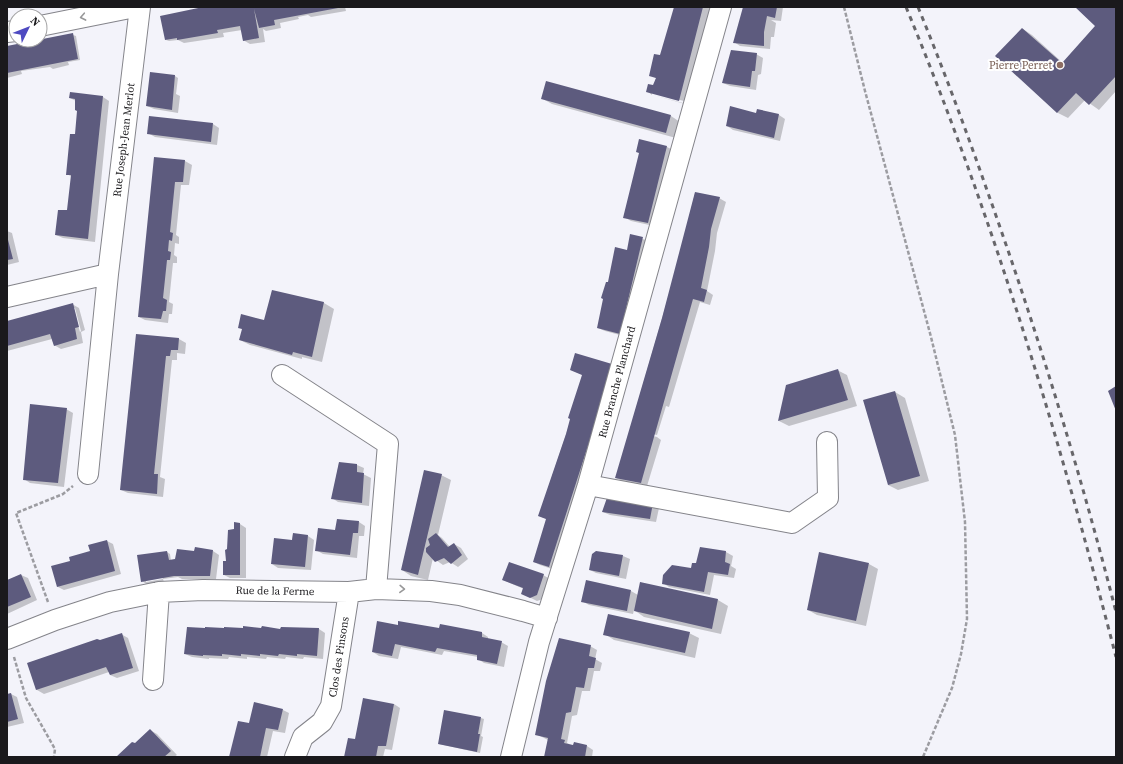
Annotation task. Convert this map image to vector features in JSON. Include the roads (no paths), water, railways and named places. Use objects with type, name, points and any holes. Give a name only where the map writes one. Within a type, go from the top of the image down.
[{"type":"street","points":[[48,24],[135,7]]},
{"type":"street","name":"Rue Joseph-Jean Merlot","points":[[88,474],[108,274],[140,7]]},
{"type":"street","name":"Rue Branche Planchard","points":[[511,757],[539,642],[588,485],[721,7]]},
{"type":"street","points":[[7,297],[108,274]]},
{"type":"street","points":[[282,375],[388,444],[376,588]]},
{"type":"street","points":[[588,485],[792,523],[828,498],[827,442]]},
{"type":"street","name":"Rue de la Ferme","points":[[8,638],[54,620],[110,602],[159,592],[203,590],[349,592],[376,588],[431,590],[460,595],[547,618]]},
{"type":"street","points":[[153,680],[159,592]]},
{"type":"street","name":"Clos des Pinsons","points":[[295,757],[303,737],[322,722],[331,706],[349,592]]},
{"type":"railway","points":[[906,7],[938,86],[996,247],[1047,410],[1116,657]]},
{"type":"railway","points":[[918,7],[963,123],[1024,297],[1073,454],[1116,612]]},
{"type":"place","name":"Pierre Perret","points":[[1060,65]]}]
